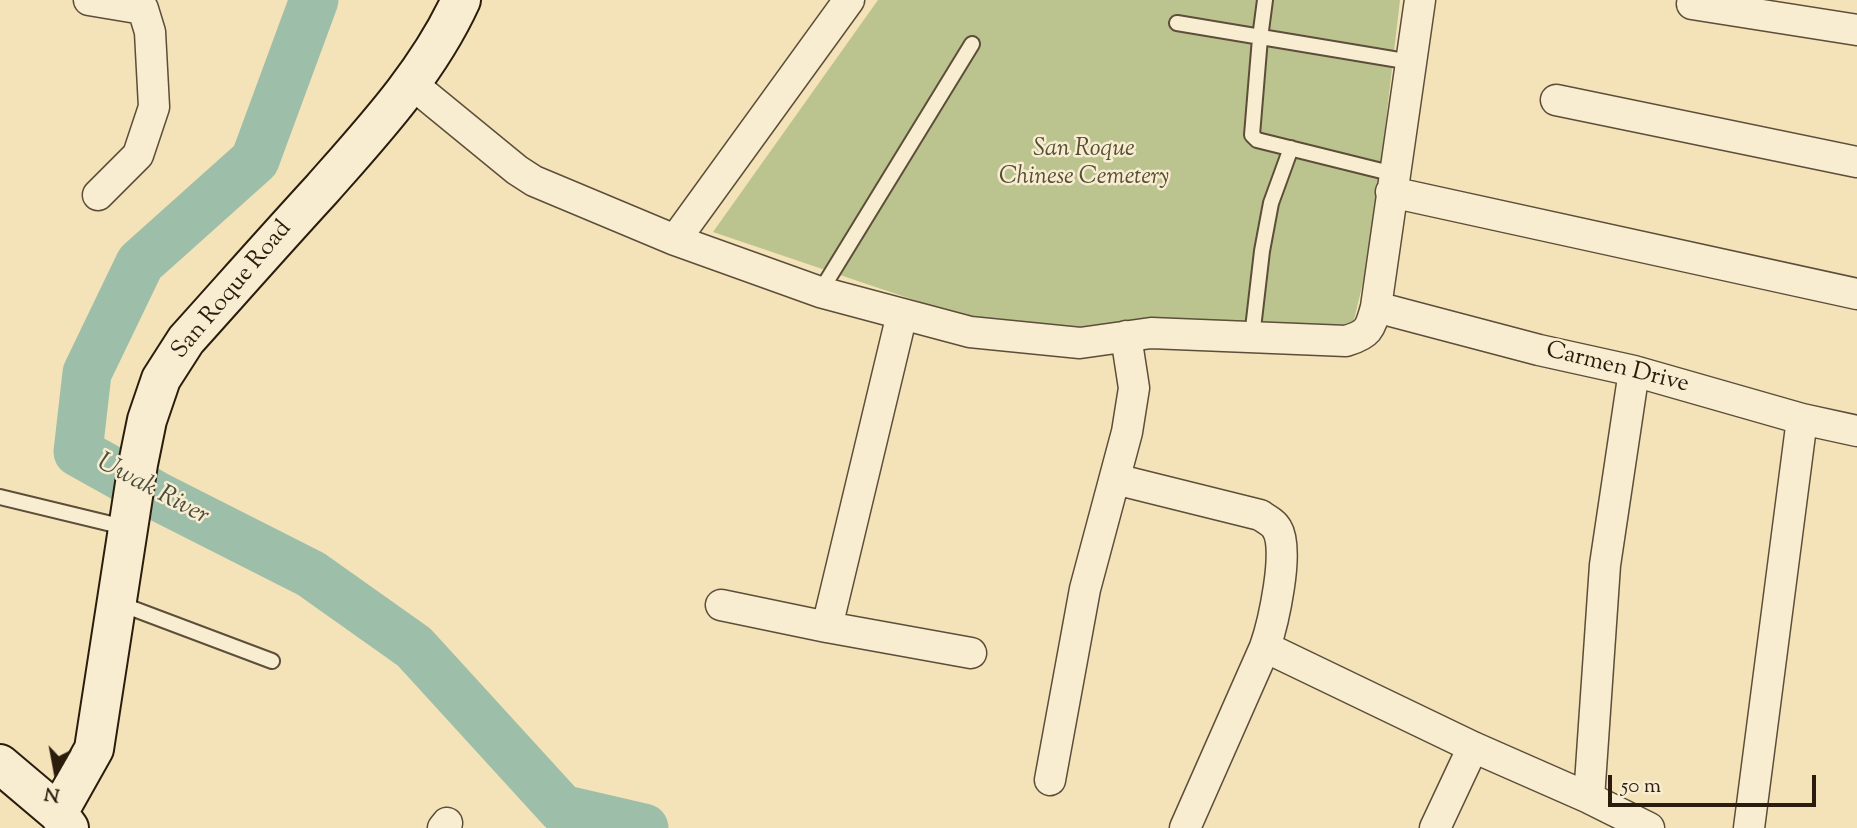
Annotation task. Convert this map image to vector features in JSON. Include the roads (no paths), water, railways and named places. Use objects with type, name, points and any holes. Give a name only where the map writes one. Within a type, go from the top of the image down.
[{"type":"main road","name":"San Roque Road","points":[[64,821],[94,749],[138,464],[147,420],[160,379],[186,340],[378,126],[412,84],[446,32],[461,0]]},
{"type":"main road","points":[[0,764],[64,821]]},
{"type":"street","points":[[89,0],[143,9],[150,32],[154,107],[138,155],[97,195]]},
{"type":"street","points":[[676,240],[849,0]]},
{"type":"street","points":[[412,84],[534,181],[676,240],[820,292],[970,332],[1029,340],[1080,343],[1151,333],[1346,341],[1365,334],[1377,307],[1420,0]]},
{"type":"street","points":[[1692,4],[1857,30]]},
{"type":"street","points":[[1556,100],[1857,162]]},
{"type":"street","points":[[1393,183],[1857,294]]},
{"type":"street","name":"Carmen Drive","points":[[1377,307],[1539,350],[1634,371],[1802,419],[1857,431]]},
{"type":"street","points":[[827,627],[902,314]]},
{"type":"street","points":[[1050,780],[1085,589],[1127,432],[1134,388],[1126,336]]},
{"type":"street","points":[[1589,798],[1605,565],[1634,371]]},
{"type":"street","points":[[1749,828],[1802,419]]},
{"type":"street","points":[[1115,479],[1260,515],[1276,527],[1282,541],[1272,627],[1185,828]]},
{"type":"street","points":[[721,605],[971,653]]},
{"type":"street","points":[[1265,647],[1649,828]]},
{"type":"street","points":[[1435,828],[1473,747]]},
{"type":"lane","points":[[1265,0],[1252,135],[1257,140],[1291,148],[1393,183]]},
{"type":"lane","points":[[1177,23],[1411,62]]},
{"type":"lane","points":[[820,292],[972,44]]},
{"type":"lane","points":[[1252,337],[1262,251],[1271,203],[1291,148]]},
{"type":"lane","points":[[0,497],[130,520]]},
{"type":"lane","points":[[117,602],[272,661]]},
{"type":"waterway","name":"Uwak River","points":[[314,0],[255,160],[140,263],[87,373],[78,452],[155,495],[311,574],[414,647],[562,809],[644,828]]},
{"type":"park label","name":"San Roque Chinese Cemetery","points":[[1084,165]]}]
